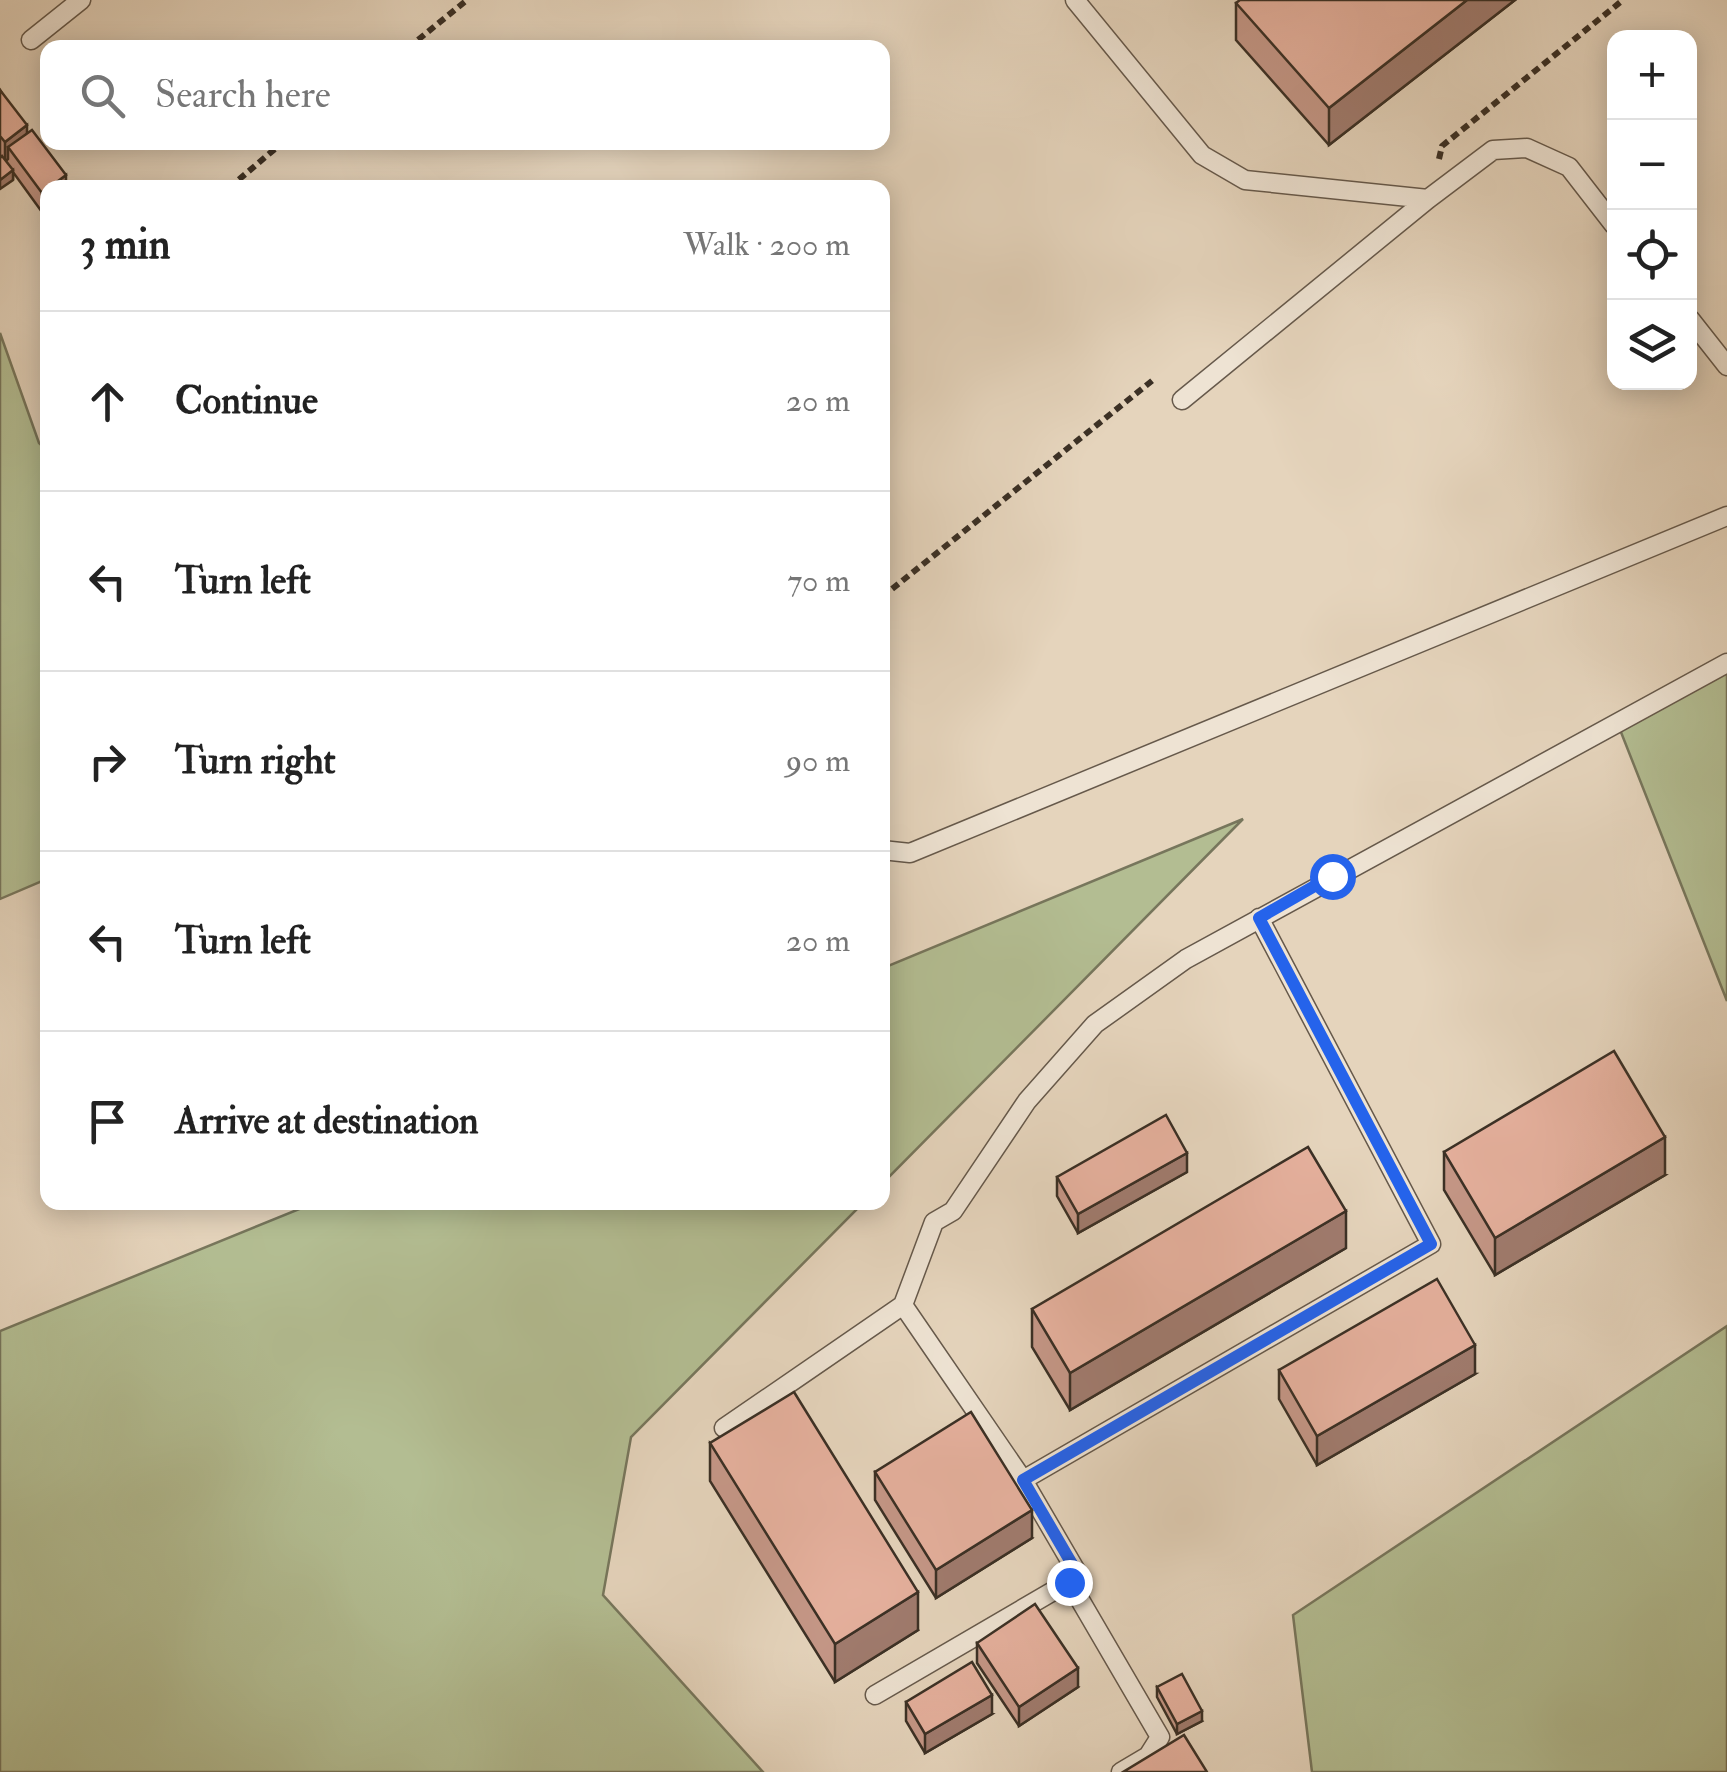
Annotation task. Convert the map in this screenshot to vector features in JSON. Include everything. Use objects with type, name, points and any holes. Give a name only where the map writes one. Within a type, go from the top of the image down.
[{"type":"lane","points":[[31,40],[82,0]]},
{"type":"lane","points":[[1075,0],[1202,155],[1245,180],[1428,199]]},
{"type":"lane","points":[[1182,400],[1428,199],[1494,150],[1528,148],[1568,167],[1607,216]]},
{"type":"lane","points":[[1697,328],[1727,366]]},
{"type":"lane","points":[[890,851],[910,852],[1727,516]]},
{"type":"lane","points":[[724,1428],[903,1306],[934,1222],[953,1210],[1027,1101],[1095,1024],[1186,959],[1727,663]]},
{"type":"lane","points":[[1023,1480],[1431,1244],[1259,918]]},
{"type":"lane","points":[[875,1696],[1079,1576],[1023,1480],[903,1306]]},
{"type":"lane","points":[[1069,1582],[1160,1738],[1148,1756],[1121,1772]]},
{"type":"path","points":[[418,40],[467,0]]},
{"type":"path","points":[[1428,199],[1442,146],[1622,0]]},
{"type":"path","points":[[238,180],[274,150]]},
{"type":"path","points":[[890,591],[1153,380]]},
{"type":"green space","points":[[0,333],[40,444],[40,882],[0,899]]},
{"type":"green space","points":[[1727,663],[1727,1001],[1617,722]]},
{"type":"green space","points":[[1243,819],[890,1176],[890,965]]},
{"type":"green space","points":[[297,1210],[856,1210],[631,1437],[603,1595],[763,1772],[0,1772],[0,1331]]},
{"type":"green space","points":[[1727,1326],[1727,1772],[1312,1772],[1293,1615]]},
{"type":"building","points":[[1467,0],[1329,108],[1236,3]]},
{"type":"building","points":[[0,90],[27,125],[5,142],[0,136]]},
{"type":"building","points":[[32,130],[40,141],[40,150],[47,150],[66,175],[59,180],[40,180],[40,190],[8,147]]},
{"type":"building","points":[[0,158],[13,170],[0,180]]},
{"type":"building","points":[[1614,1051],[1665,1137],[1495,1238],[1444,1152]]},
{"type":"building","points":[[1166,1115],[1187,1153],[1078,1214],[1057,1177]]},
{"type":"building","points":[[1308,1147],[1346,1211],[1070,1373],[1032,1309]]},
{"type":"building","points":[[1437,1279],[1475,1345],[1317,1436],[1279,1370]]},
{"type":"building","points":[[794,1392],[918,1592],[835,1644],[710,1443]]},
{"type":"building","points":[[971,1412],[1032,1510],[936,1570],[875,1472]]},
{"type":"building","points":[[1035,1604],[1078,1668],[1019,1707],[977,1643]]},
{"type":"building","points":[[972,1662],[992,1695],[925,1734],[906,1702]]},
{"type":"building","points":[[1182,1674],[1202,1711],[1177,1724],[1157,1687]]},
{"type":"building","points":[[1184,1735],[1207,1772],[1123,1772]]},
{"type":"route","points":[[1069,1582],[1079,1576],[1023,1480],[1431,1244],[1259,918],[1332,876]]}]
